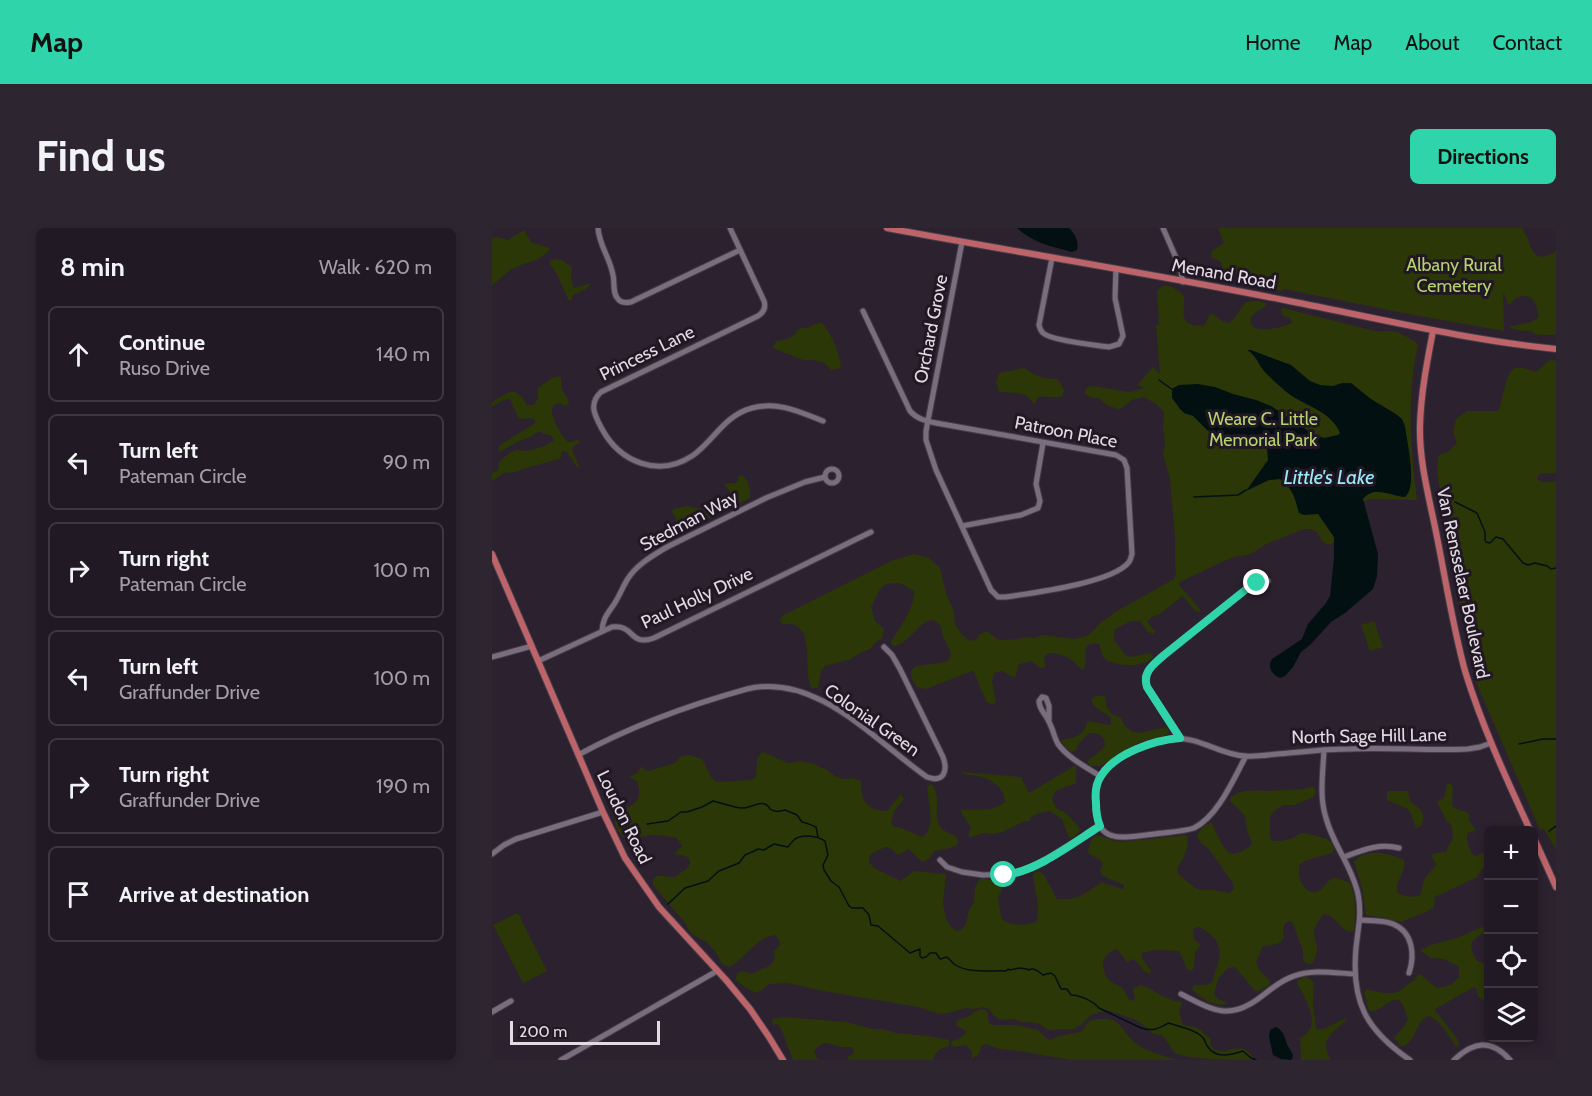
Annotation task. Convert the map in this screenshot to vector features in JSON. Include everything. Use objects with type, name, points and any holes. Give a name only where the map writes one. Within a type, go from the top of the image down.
[{"type":"main road","name":"Menand Road","points":[[887,228],[1288,301],[1433,331],[1556,349]]},
{"type":"main road","name":"Van Rensselaer Boulevard","points":[[1433,331],[1424,380],[1421,413],[1420,435],[1424,468],[1459,647],[1491,743],[1528,826]]},
{"type":"main road","name":"Loudon Road","points":[[492,554],[622,851],[645,888],[673,924],[757,1018],[783,1060]]},
{"type":"main road","points":[[1538,849],[1556,887]]},
{"type":"street","points":[[598,228],[613,272],[615,295],[619,301],[626,303],[740,250]]},
{"type":"street","name":"Princess Lane","points":[[730,228],[764,303],[763,312],[601,392],[596,396],[593,405],[598,420],[611,442],[621,453],[640,463],[657,466],[671,464],[689,457],[726,422],[753,408],[780,406],[823,421]]},
{"type":"street","points":[[1163,228],[1180,267],[1183,282]]},
{"type":"street","name":"Orchard Grove","points":[[928,422],[962,242]]},
{"type":"street","points":[[1052,258],[1039,325],[1041,331],[1062,339],[1109,347],[1116,346],[1123,334],[1115,298],[1116,269]]},
{"type":"street","points":[[863,311],[910,411],[918,418],[928,422]]},
{"type":"street","name":"Patroon Place","points":[[928,422],[1118,456],[1125,461],[1127,468],[1132,557],[1126,565],[1104,576],[1073,586],[1000,597],[992,592],[928,448],[926,434],[928,422]]},
{"type":"street","points":[[962,526],[1021,515],[1039,507],[1036,484],[1043,443]]},
{"type":"street","name":"Stedman Way","points":[[602,631],[604,617],[617,600],[629,576],[651,556],[766,498],[805,482],[825,477]]},
{"type":"street","name":"Paul Holly Drive","points":[[538,661],[612,627],[626,628],[637,639],[650,640],[871,532]]},
{"type":"street","points":[[1246,756],[1216,808],[1198,826],[1188,830],[1123,838],[1107,833],[1100,826],[1095,800],[1100,776],[1112,764],[1138,748],[1159,741],[1180,738],[1147,687],[1145,679],[1148,670],[1249,587],[1268,581]]},
{"type":"street","points":[[492,657],[531,646]]},
{"type":"street","name":"Colonial Green","points":[[578,754],[612,737],[695,705],[750,688],[776,686],[800,690],[818,698],[850,718],[927,777],[938,778],[942,775],[946,765],[942,753],[900,669],[884,647]]},
{"type":"street","points":[[1049,720],[1060,747],[1100,776]]},
{"type":"street","name":"North Sage Hill Lane","points":[[1180,738],[1246,756],[1362,748],[1468,749],[1491,743]]},
{"type":"street","points":[[1324,750],[1322,790],[1324,811],[1344,856],[1360,906],[1354,974],[1360,1002],[1370,1023],[1382,1038],[1410,1060]]},
{"type":"street","points":[[492,854],[516,839],[603,812]]},
{"type":"street","points":[[940,860],[947,867],[962,872],[983,875],[1015,874],[1032,868],[1100,826]]},
{"type":"street","points":[[1344,856],[1374,847],[1399,848]]},
{"type":"street","points":[[1360,920],[1388,923],[1402,930],[1413,953],[1408,973]]},
{"type":"street","points":[[561,1060],[717,971]]},
{"type":"street","points":[[1181,994],[1210,1008],[1230,1012],[1248,1006],[1281,982],[1296,975],[1320,972],[1354,974]]},
{"type":"street","points":[[492,1012],[511,1001]]},
{"type":"street","points":[[1454,1060],[1470,1047],[1485,1045],[1498,1048],[1510,1060]]},
{"type":"green space","name":"Albany Rural Cemetery","points":[[1218,228],[1522,228],[1536,255],[1547,256],[1556,251],[1556,334],[1536,335],[1531,331],[1510,328],[1538,318],[1534,301],[1527,296],[1516,298],[1510,305],[1503,293],[1504,331],[1284,289],[1282,291],[1256,286],[1241,281],[1238,274],[1223,269],[1221,262],[1211,257],[1212,251],[1224,243]]},
{"type":"green space","points":[[524,230],[531,242],[550,248],[543,256],[512,269],[492,285],[492,238],[508,240]]},
{"type":"green space","points":[[556,259],[572,267],[571,279],[574,288],[592,283],[586,289],[573,295],[571,301],[550,264],[550,261]]},
{"type":"green space","name":"Weare C. Little Memorial Park","points":[[1163,286],[1170,286],[1182,293],[1185,319],[1187,323],[1194,325],[1205,325],[1209,315],[1212,314],[1229,323],[1246,303],[1257,301],[1266,303],[1266,306],[1251,318],[1253,327],[1258,329],[1276,328],[1292,323],[1291,319],[1282,315],[1281,309],[1283,308],[1375,331],[1397,332],[1418,344],[1411,402],[1417,500],[1371,499],[1319,515],[1331,531],[1335,542],[1328,545],[1322,541],[1317,532],[1304,529],[1266,544],[1251,554],[1234,557],[1180,582],[1179,585],[1200,609],[1200,612],[1195,611],[1184,597],[1181,597],[1147,622],[1155,631],[1154,634],[1148,632],[1140,621],[1131,621],[1115,629],[1114,640],[1124,652],[1130,657],[1151,653],[1153,657],[1147,662],[1123,665],[1108,661],[1103,657],[1099,644],[1093,643],[1086,647],[1084,669],[1066,657],[1048,653],[1044,657],[1045,667],[1041,668],[1031,661],[1018,666],[1015,678],[1002,671],[994,673],[992,681],[996,702],[992,705],[987,702],[972,671],[926,689],[917,687],[911,676],[914,668],[946,662],[950,658],[949,649],[940,626],[934,620],[921,625],[903,642],[892,645],[891,642],[909,610],[914,591],[900,583],[886,584],[880,589],[871,607],[875,621],[884,629],[882,638],[870,649],[851,659],[825,666],[821,672],[818,688],[812,688],[809,681],[806,642],[803,634],[799,627],[782,624],[780,619],[782,616],[891,561],[914,554],[929,558],[940,568],[946,593],[953,609],[955,624],[962,635],[970,641],[977,639],[979,635],[987,631],[997,639],[1004,640],[1043,635],[1075,639],[1086,636],[1117,611],[1174,579],[1176,573],[1175,536],[1170,479],[1163,454],[1164,412],[1144,397],[1132,400],[1118,409],[1085,393],[1087,388],[1093,386],[1129,392],[1148,389],[1137,385],[1153,367],[1160,374],[1156,325],[1159,325],[1157,290]]},
{"type":"green space","points":[[822,323],[837,349],[841,366],[838,369],[831,370],[823,362],[803,360],[773,348],[776,341],[789,338],[799,329]]},
{"type":"green space","points":[[1547,361],[1556,361],[1556,473],[1539,474],[1537,479],[1541,482],[1556,482],[1556,850],[1544,829],[1540,830],[1475,680],[1454,578],[1456,550],[1445,519],[1437,472],[1438,457],[1448,452],[1457,443],[1453,432],[1456,419],[1467,411],[1497,411],[1508,377],[1513,369],[1520,368],[1536,372]]},
{"type":"green space","points":[[1024,368],[1040,376],[1057,379],[1064,391],[1062,396],[1039,397],[1034,404],[1024,394],[999,391],[996,382],[999,373]]},
{"type":"green space","points":[[560,376],[569,403],[566,406],[560,403],[555,404],[552,409],[553,417],[566,441],[579,440],[572,450],[580,468],[576,466],[567,452],[563,451],[559,459],[504,473],[492,481],[492,473],[498,470],[499,462],[509,454],[516,450],[526,451],[537,448],[554,440],[552,436],[539,431],[500,452],[498,449],[500,445],[534,424],[535,421],[533,418],[519,419],[510,399],[503,400],[492,407],[492,402],[503,395],[515,392],[523,398],[527,405],[533,405],[538,399],[538,388],[552,378]]},
{"type":"green space","points":[[742,475],[749,485],[750,498],[681,532],[674,532],[676,518],[672,512],[673,509],[687,506],[705,510],[719,507],[730,493],[724,484],[736,483],[738,477]]},
{"type":"green space","points":[[1374,621],[1383,647],[1370,651],[1361,625]]},
{"type":"green space","points":[[1096,696],[1105,696],[1107,708],[1112,714],[1121,718],[1124,725],[1131,731],[1139,733],[1167,727],[1169,733],[1134,745],[1101,766],[1091,766],[1088,760],[1105,746],[1104,738],[1098,734],[1089,733],[1072,752],[1061,741],[1079,735],[1087,722],[1111,724],[1111,718],[1092,703],[1091,700]]},
{"type":"green space","points":[[763,752],[788,763],[799,761],[812,763],[836,777],[861,781],[864,799],[874,809],[887,811],[901,794],[904,799],[895,810],[891,822],[893,826],[922,837],[929,828],[931,814],[927,787],[932,784],[936,792],[940,826],[946,832],[956,836],[958,844],[934,851],[929,859],[922,862],[909,849],[898,855],[889,847],[885,847],[871,854],[869,862],[874,868],[900,881],[914,871],[946,874],[943,904],[946,919],[957,931],[966,924],[969,910],[974,902],[975,887],[980,878],[1001,882],[1002,890],[998,897],[1001,918],[1018,925],[1037,921],[1038,906],[1033,876],[1039,871],[1044,875],[1057,899],[1076,897],[1102,882],[1124,889],[1124,885],[1103,876],[1100,870],[1103,864],[1088,853],[1092,838],[1096,836],[1122,842],[1187,835],[1187,849],[1177,869],[1178,874],[1200,890],[1229,893],[1234,889],[1233,883],[1208,848],[1201,843],[1197,836],[1201,829],[1212,823],[1227,851],[1239,852],[1252,843],[1245,816],[1230,801],[1231,797],[1245,791],[1314,787],[1316,792],[1313,797],[1294,805],[1283,805],[1273,812],[1270,817],[1270,838],[1273,841],[1281,841],[1305,833],[1327,839],[1332,843],[1334,850],[1332,853],[1300,864],[1301,882],[1307,890],[1312,892],[1319,891],[1333,878],[1350,883],[1355,900],[1354,930],[1347,931],[1331,917],[1323,914],[1314,931],[1316,955],[1311,964],[1306,964],[1293,923],[1289,921],[1285,923],[1284,938],[1275,944],[1263,946],[1256,962],[1260,971],[1270,981],[1269,985],[1257,992],[1234,967],[1228,968],[1218,979],[1214,994],[1218,999],[1226,1002],[1221,1005],[1207,1001],[1192,989],[1195,985],[1212,982],[1220,950],[1215,939],[1200,927],[1194,928],[1193,938],[1201,945],[1195,953],[1194,968],[1191,971],[1187,969],[1178,951],[1155,950],[1142,953],[1142,958],[1151,974],[1145,972],[1134,959],[1127,962],[1117,949],[1105,957],[1103,966],[1106,975],[1122,988],[1130,1001],[1135,998],[1133,988],[1141,985],[1181,1002],[1179,1011],[1183,1025],[1201,1030],[1211,1039],[1210,1044],[1217,1051],[1244,1049],[1255,1060],[1190,1057],[1175,1053],[1161,1035],[1153,1034],[1134,1019],[1107,1010],[1091,1015],[1074,1029],[1048,1030],[1038,1023],[1014,1019],[1001,1020],[984,1007],[939,1014],[918,1007],[788,983],[769,984],[755,993],[737,982],[737,975],[742,971],[752,974],[771,965],[775,958],[774,951],[780,945],[778,938],[775,935],[762,940],[729,967],[722,964],[710,945],[691,934],[685,923],[653,885],[653,880],[657,876],[675,877],[689,867],[689,859],[675,853],[682,846],[677,838],[651,835],[628,841],[618,830],[615,816],[637,799],[639,789],[637,781],[629,777],[637,773],[642,766],[649,771],[675,763],[681,756],[690,755],[702,759],[716,782],[751,780],[756,777],[757,759]]},
{"type":"green space","points":[[1076,765],[1076,783],[1055,791],[1052,799],[1056,808],[1066,813],[1079,827],[1080,831],[1074,837],[1069,838],[1062,819],[1050,811],[1035,814],[1029,821],[1002,832],[968,836],[971,827],[961,810],[990,809],[1005,802],[996,784],[962,772],[1021,777],[1029,793]]},
{"type":"green space","points":[[1450,783],[1453,787],[1452,806],[1467,812],[1470,816],[1468,819],[1476,830],[1468,833],[1469,847],[1474,856],[1484,853],[1484,867],[1477,877],[1435,897],[1434,907],[1426,912],[1401,922],[1366,915],[1362,887],[1354,862],[1359,857],[1371,853],[1392,855],[1404,860],[1397,892],[1408,896],[1420,895],[1425,878],[1436,865],[1431,855],[1446,852],[1453,837],[1452,826],[1446,820],[1437,802],[1444,798],[1447,784]]},
{"type":"green space","points":[[1389,791],[1408,791],[1410,801],[1423,815],[1423,823],[1420,827],[1416,828],[1408,809],[1387,800]]},
{"type":"green space","points":[[518,913],[547,971],[523,983],[493,925]]},
{"type":"green space","points":[[1484,928],[1484,933],[1477,937],[1471,946],[1476,960],[1484,964],[1484,1001],[1478,997],[1474,987],[1435,1009],[1458,1040],[1458,1047],[1443,1027],[1429,1016],[1421,1022],[1411,1040],[1402,1047],[1394,1038],[1408,1019],[1403,1005],[1396,999],[1379,1009],[1369,1011],[1364,993],[1366,989],[1384,993],[1398,992],[1414,981],[1418,974],[1437,988],[1451,985],[1459,977],[1459,967],[1444,959],[1431,958],[1420,950]]},
{"type":"green space","points":[[1305,977],[1314,983],[1313,1003],[1318,1030],[1349,1018],[1327,1040],[1327,1052],[1331,1060],[1301,1060],[1300,1038],[1311,1027],[1312,1020],[1308,1004],[1297,983]]},
{"type":"green space","points":[[980,1009],[986,1010],[988,1022],[992,1025],[1016,1025],[1038,1030],[1050,1040],[1082,1031],[1089,1021],[1109,1019],[1120,1025],[1141,1047],[1178,1060],[1071,1060],[999,1049],[986,1044],[982,1046],[978,1055],[972,1058],[972,1052],[966,1045],[954,1047],[951,1044],[967,1032],[956,1025],[957,1020]]},
{"type":"green space","points":[[782,1017],[847,1022],[872,1029],[949,1040],[949,1046],[939,1050],[933,1060],[848,1060],[848,1057],[854,1053],[853,1047],[824,1043],[814,1051],[820,1060],[793,1060],[781,1028],[772,1023],[773,1019]]},
{"type":"water","points":[[1017,228],[1069,228],[1076,238],[1077,250],[1072,252],[1043,243]]},
{"type":"water","name":"Little's Lake","points":[[1247,350],[1291,365],[1310,381],[1320,385],[1333,386],[1351,383],[1371,399],[1396,414],[1405,426],[1411,464],[1411,484],[1405,497],[1377,492],[1363,499],[1378,554],[1377,576],[1373,589],[1331,622],[1301,652],[1285,676],[1280,678],[1271,670],[1272,659],[1302,639],[1308,624],[1330,596],[1334,537],[1318,514],[1299,513],[1291,490],[1280,479],[1269,480],[1246,491],[1268,460],[1267,448],[1262,441],[1218,436],[1207,430],[1193,416],[1180,409],[1172,398],[1173,388],[1179,385],[1198,384],[1215,387],[1271,406],[1313,434],[1324,438],[1340,433],[1325,415],[1289,394],[1276,383],[1264,371],[1253,354]]},
{"type":"water","points":[[1276,1027],[1283,1034],[1293,1057],[1291,1060],[1273,1055],[1269,1037],[1270,1030]]},
{"type":"waterway","points":[[1159,380],[1173,390]]},
{"type":"waterway","points":[[1194,497],[1238,495],[1246,490]]},
{"type":"waterway","points":[[1455,502],[1477,513],[1485,532],[1486,542],[1490,543],[1496,537],[1503,539],[1523,563],[1556,568]]},
{"type":"waterway","points":[[1519,744],[1556,739]]},
{"type":"waterway","points":[[647,824],[668,821],[681,812],[702,807],[713,801],[743,808],[761,803],[774,811],[785,810],[797,815],[802,822],[816,827],[818,837]]},
{"type":"waterway","points":[[1549,831],[1556,826]]},
{"type":"waterway","points":[[668,904],[685,888],[708,881],[719,871],[739,863],[745,855],[758,849],[764,850],[774,844],[788,847],[795,839],[802,836],[818,838],[825,841],[828,855],[823,865],[824,870],[831,881],[839,887],[849,906],[863,908],[869,915],[871,925],[878,926],[910,953],[920,949],[922,958],[930,953],[936,953],[940,959],[947,957],[954,964],[972,970],[1006,971],[1019,968],[1035,969],[1043,975],[1051,973],[1055,976],[1061,989],[1067,989],[1071,995],[1086,999],[1099,1008],[1141,1028],[1159,1028],[1169,1023],[1197,1033],[1211,1051],[1219,1055],[1243,1051],[1256,1060]]},
{"type":"route","points":[[1004,875],[1029,869],[1100,826],[1096,810],[1096,790],[1100,776],[1112,764],[1145,745],[1180,738],[1147,687],[1146,674],[1164,655],[1257,583]]}]
